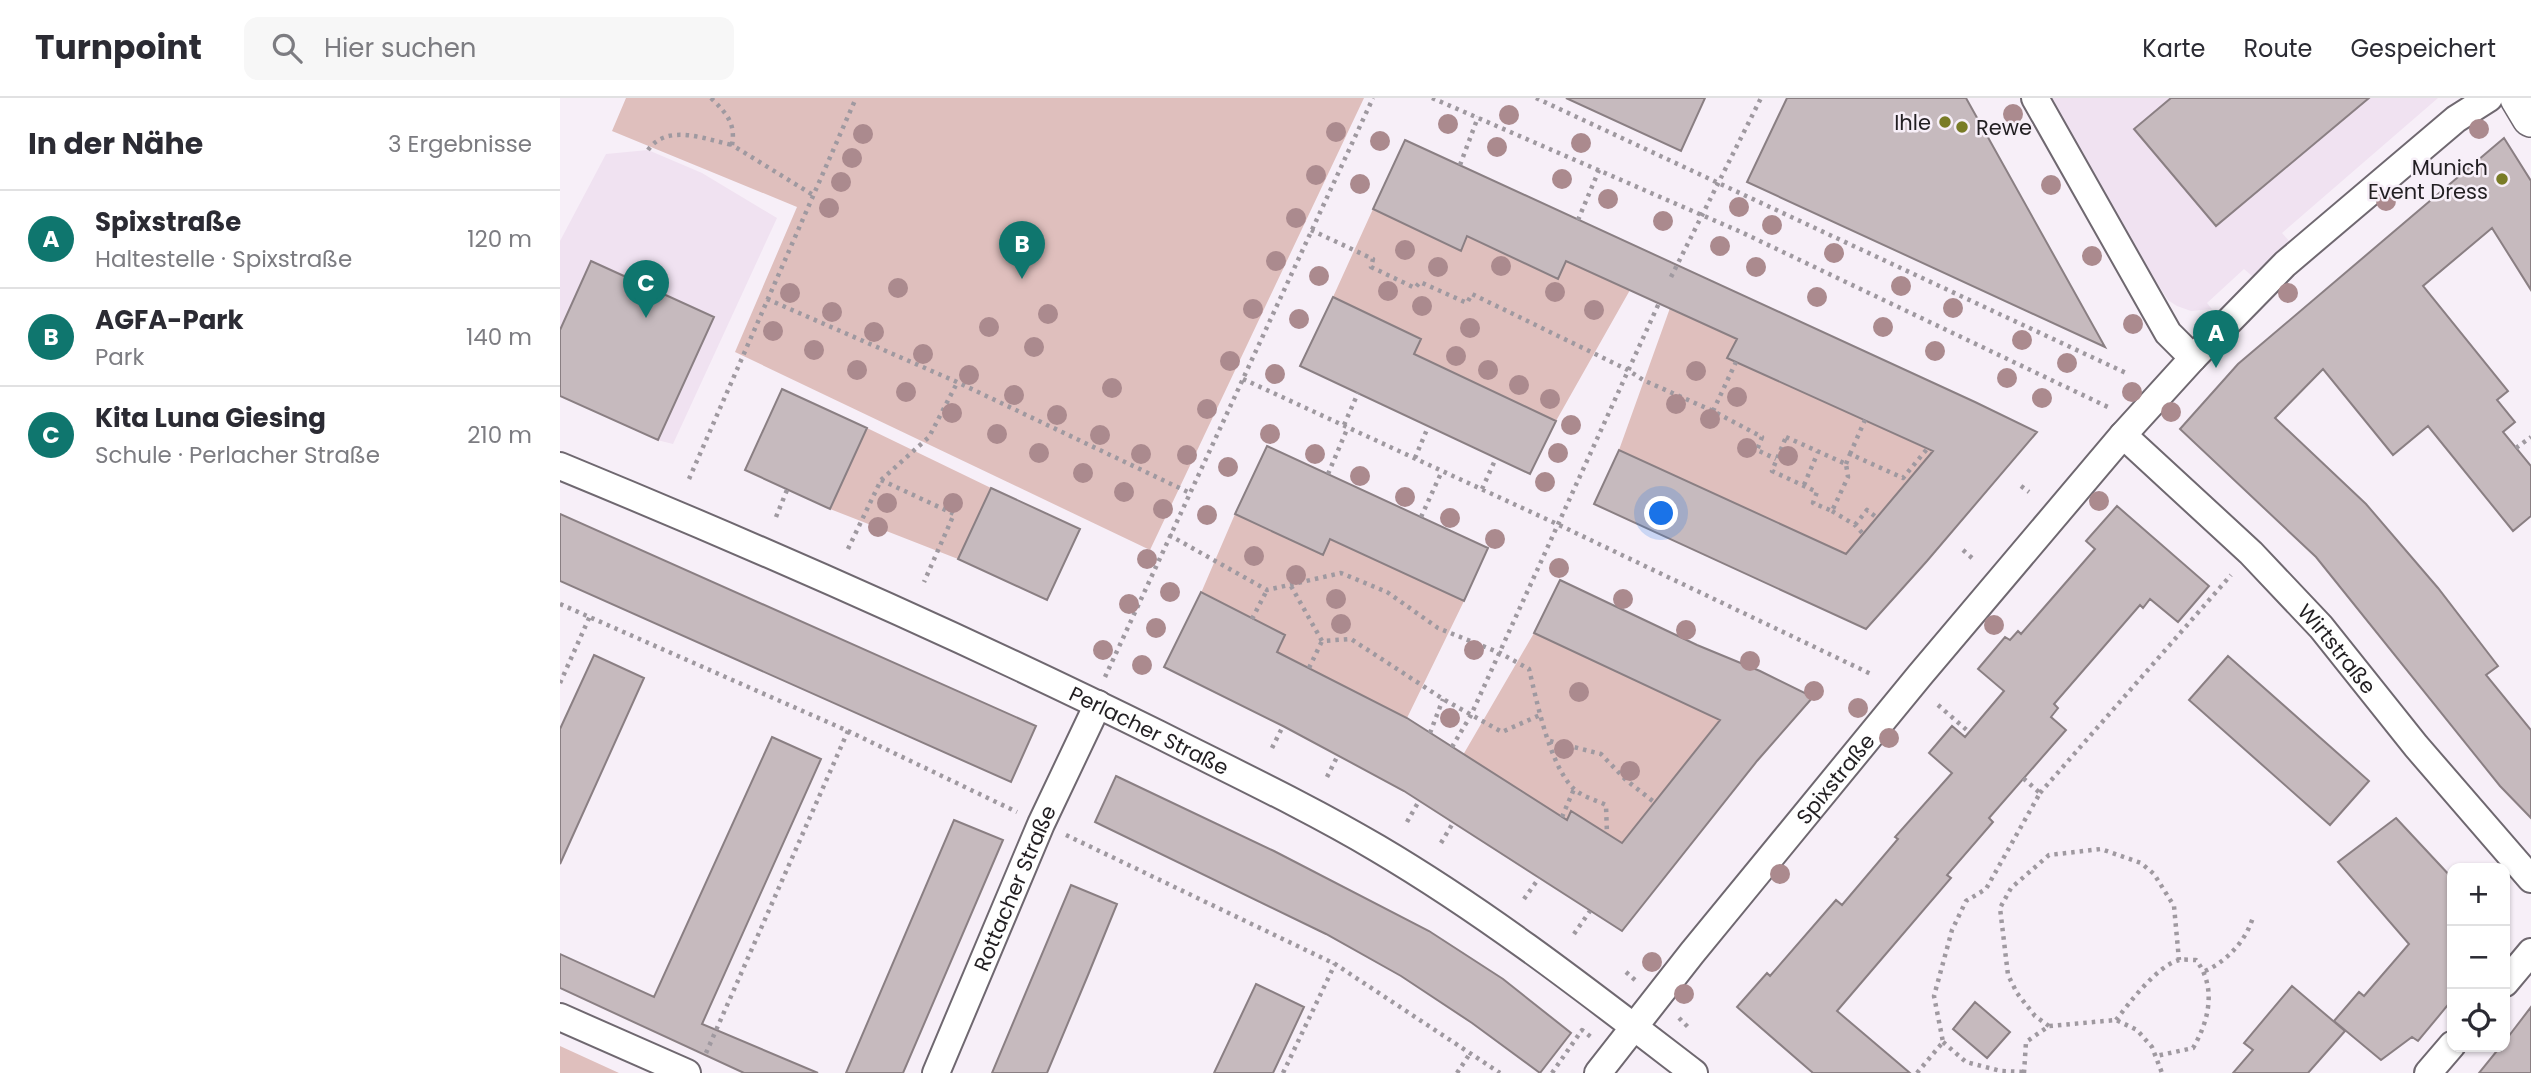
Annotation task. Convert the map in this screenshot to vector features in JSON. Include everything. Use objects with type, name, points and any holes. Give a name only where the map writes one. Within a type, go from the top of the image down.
[{"type":"main road","points":[[2519,98],[2531,118]]},
{"type":"street","points":[[2035,98],[2168,333],[2193,358]]},
{"type":"street","name":"Spixstraße","points":[[1598,1073],[1854,755],[2130,428],[2193,358],[2285,264],[2456,119],[2489,98]]},
{"type":"street","name":"Wirtstraße","points":[[2130,428],[2321,628],[2416,746],[2531,879]]},
{"type":"street","name":"Perlacher Straße","points":[[560,466],[871,599],[1098,704],[1376,847],[1478,911],[1551,962],[1694,1073]]},
{"type":"street","name":"Rottacher Straße","points":[[936,1073],[1041,824],[1098,704]]},
{"type":"street","points":[[2510,977],[2531,952]]},
{"type":"street","points":[[560,1017],[695,1067]]},
{"type":"street","points":[[2428,1073],[2447,1051]]},
{"type":"path","points":[[711,98],[732,122],[732,145]]},
{"type":"path","points":[[689,480],[856,98]]},
{"type":"path","points":[[1098,704],[1107,669],[1373,98]]},
{"type":"path","points":[[1432,98],[1703,215],[2130,428]]},
{"type":"path","points":[[1536,98],[2126,373]]},
{"type":"path","points":[[1671,276],[1761,98]]},
{"type":"path","points":[[1460,165],[1478,117]]},
{"type":"path","points":[[648,150],[653,143],[666,135],[686,135],[732,145],[813,195]]},
{"type":"path","points":[[1578,220],[1599,170]]},
{"type":"path","points":[[1311,230],[1373,259],[1371,267],[1415,288],[1420,282],[1467,303],[1472,294],[1628,370],[1643,380],[1713,411],[1762,437],[1757,450],[1776,459]]},
{"type":"path","points":[[768,299],[957,382],[1189,493]]},
{"type":"path","points":[[1452,747],[1471,715],[1500,653],[1659,303]]},
{"type":"path","points":[[1713,411],[1736,362]]},
{"type":"path","points":[[1243,379],[1557,524],[1871,674]]},
{"type":"path","points":[[848,549],[881,480],[929,438],[957,382]]},
{"type":"path","points":[[1328,474],[1358,393]]},
{"type":"path","points":[[1832,511],[1848,477],[1846,464],[1865,420]]},
{"type":"path","points":[[1415,458],[1428,427]]},
{"type":"path","points":[[1846,464],[1786,437],[1772,471],[1817,492],[1813,503],[1832,511],[1865,536]]},
{"type":"path","points":[[2516,447],[2531,437]]},
{"type":"path","points":[[1850,454],[1903,478],[1927,449]]},
{"type":"path","points":[[1804,485],[1818,452]]},
{"type":"path","points":[[1482,489],[1496,458]]},
{"type":"path","points":[[1421,517],[1442,471]]},
{"type":"path","points":[[881,480],[954,514],[923,582]]},
{"type":"path","points":[[2021,486],[2029,492]]},
{"type":"path","points":[[776,517],[788,490]]},
{"type":"path","points":[[1854,526],[1867,510],[1877,517]]},
{"type":"path","points":[[1169,535],[1267,590],[1340,573],[1387,593],[1438,628],[1500,653],[1529,669],[1540,715],[1559,770],[1574,789],[1606,805],[1607,834]]},
{"type":"path","points":[[1963,550],[1972,558]]},
{"type":"path","points":[[1290,586],[1321,641]]},
{"type":"path","points":[[1252,619],[1267,590]]},
{"type":"path","points":[[2162,1073],[2152,1047],[2137,1030],[2116,1020],[2049,1026],[2026,1042],[2024,1072],[2001,1071],[1966,1062],[1943,1042],[1934,996],[1952,930],[1966,901],[1986,889],[2040,793],[2208,602]]},
{"type":"path","points":[[560,604],[848,732],[1335,964],[1500,1073]]},
{"type":"path","points":[[560,683],[590,616]]},
{"type":"path","points":[[1321,641],[1351,639],[1443,699],[1502,732],[1540,715]]},
{"type":"path","points":[[1309,668],[1321,641]]},
{"type":"path","points":[[1430,733],[1443,699]]},
{"type":"path","points":[[1938,705],[1969,732]]},
{"type":"path","points":[[1272,748],[1283,726]]},
{"type":"path","points":[[695,1067],[848,732]]},
{"type":"path","points":[[1550,741],[1601,754],[1626,780],[1654,802]]},
{"type":"path","points":[[1327,776],[1338,755]]},
{"type":"path","points":[[2023,778],[2040,793]]},
{"type":"path","points":[[1562,817],[1574,789]]},
{"type":"path","points":[[1407,822],[1419,801]]},
{"type":"path","points":[[1441,843],[1453,823]]},
{"type":"path","points":[[2049,1026],[2035,1016],[2017,993],[2008,975],[2000,908],[2011,888],[2049,855],[2101,849],[2141,863],[2154,874],[2174,906],[2179,960]]},
{"type":"path","points":[[1524,899],[1539,878]]},
{"type":"path","points":[[1574,934],[1590,911]]},
{"type":"path","points":[[2205,971],[2222,963],[2249,931],[2253,918]]},
{"type":"path","points":[[2116,1020],[2163,969],[2179,960],[2196,960],[2205,971],[2209,989],[2208,1016],[2203,1031],[2193,1048],[2156,1056]]},
{"type":"path","points":[[1283,1073],[1335,964]]},
{"type":"path","points":[[1552,1073],[1582,1030]]},
{"type":"path","points":[[1917,1073],[1943,1042]]},
{"type":"path","points":[[1457,1073],[1471,1052]]},
{"type":"shaded area","points":[[626,98],[1364,98],[1150,550],[735,352],[797,207],[612,131]]},
{"type":"shaded area","points":[[2051,98],[2438,98],[2282,233],[2290,242],[2252,276],[2244,269],[2207,303],[2212,309],[2191,311],[2168,300]]},
{"type":"shaded area","points":[[648,150],[702,173],[777,218],[673,444],[657,440],[560,396],[560,241],[606,154]]},
{"type":"shaded area","points":[[1373,209],[1460,250],[1467,236],[1557,278],[1566,261],[1630,290],[1556,421],[1436,364],[1412,358],[1421,339],[1333,297]]},
{"type":"shaded area","points":[[1670,308],[1737,339],[1728,358],[1938,454],[1927,458],[1865,531],[1849,556],[1619,450]]},
{"type":"shaded area","points":[[867,428],[991,488],[958,559],[830,509]]},
{"type":"shaded area","points":[[1235,514],[1323,555],[1330,539],[1464,601],[1407,718],[1277,652],[1285,635],[1201,593]]},
{"type":"shaded area","points":[[1534,633],[1720,720],[1621,844],[1571,811],[1567,819],[1562,817],[1463,755]]},
{"type":"shaded area","points":[[560,1046],[619,1073],[560,1073]]},
{"type":"building","points":[[1566,98],[1705,98],[1681,151]]},
{"type":"building","points":[[1787,98],[1966,98],[2105,347],[1747,182]]},
{"type":"building","points":[[2171,98],[2369,98],[2216,226],[2134,129]]},
{"type":"building","points":[[2504,138],[2531,181],[2531,290],[2492,228],[2423,286],[2508,391],[2497,400],[2515,422],[2503,432],[2531,466],[2531,516],[2513,531],[2428,426],[2393,455],[2323,369],[2275,418],[2366,504],[2438,588],[2498,666],[2486,675],[2531,730],[2531,818],[2500,786],[2316,557],[2180,429],[2238,364]]},
{"type":"building","points":[[1405,140],[2037,432],[1866,629],[1594,504],[1619,450],[1846,554],[1933,451],[1727,358],[1737,339],[1566,261],[1558,279],[1467,236],[1461,251],[1373,209]]},
{"type":"building","points":[[591,261],[714,317],[658,440],[560,396],[560,330]]},
{"type":"building","points":[[1333,297],[1421,339],[1414,354],[1556,421],[1530,474],[1300,366]]},
{"type":"building","points":[[782,389],[867,428],[830,509],[745,470]]},
{"type":"building","points":[[1267,446],[1488,548],[1464,601],[1330,539],[1323,555],[1235,514]]},
{"type":"building","points":[[991,488],[1080,529],[1047,600],[958,559]]},
{"type":"building","points":[[2117,506],[2209,586],[2178,622],[2150,599],[2143,608],[2140,605],[2054,704],[2058,708],[2051,717],[2066,730],[1989,818],[1993,822],[1947,875],[1951,878],[1837,1011],[1910,1073],[1813,1073],[1737,1007],[1767,973],[1770,976],[1836,900],[1842,905],[1898,839],[1895,837],[1952,773],[1929,753],[1952,726],[1965,737],[2004,691],[1978,669],[2005,637],[2010,640],[2018,631],[2021,634],[2095,549],[2086,541]]},
{"type":"building","points":[[560,514],[1036,726],[1011,782],[560,581]]},
{"type":"building","points":[[1560,580],[1813,697],[1757,761],[1622,931],[1404,791],[1283,726],[1164,667],[1201,592],[1285,635],[1277,652],[1407,718],[1567,820],[1571,811],[1622,843],[1720,720],[1534,633]]},
{"type":"building","points":[[594,655],[644,678],[560,864],[560,729]]},
{"type":"building","points":[[2228,656],[2369,781],[2330,825],[2189,700]]},
{"type":"building","points":[[772,737],[821,759],[702,1024],[818,1073],[744,1073],[560,988],[560,954],[654,997]]},
{"type":"building","points":[[1116,776],[1274,851],[1429,931],[1503,979],[1571,1033],[1540,1073],[1401,976],[1326,934],[1095,822]]},
{"type":"building","points":[[2396,818],[2447,873],[2447,1006],[2418,1041],[2412,1037],[2381,1060],[2334,1021],[2359,992],[2364,996],[2409,944],[2338,862]]},
{"type":"building","points":[[954,820],[1003,840],[903,1073],[846,1073]]},
{"type":"building","points":[[1071,885],[1117,904],[1047,1073],[992,1073]]},
{"type":"building","points":[[1256,984],[1304,1007],[1273,1073],[1214,1073]]},
{"type":"building","points":[[2292,986],[2345,1031],[2308,1073],[2233,1073],[2253,1050],[2244,1043]]},
{"type":"building","points":[[1975,1002],[2010,1032],[1987,1058],[1953,1029]]},
{"type":"building","points":[[2531,1007],[2531,1073],[2479,1073],[2496,1052],[2510,1052],[2510,1034]]},
{"type":"place","name":"Ihle","points":[[1945,122]]},
{"type":"place","name":"Rewe","points":[[1962,127]]},
{"type":"place","name":"Munich Event Dress","points":[[2502,179]]},
{"type":"place","name":"AGFA-Park","points":[[1022,279]]},
{"type":"place","name":"Kita Luna Giesing","points":[[646,318]]},
{"type":"place","name":"Spixstraße","points":[[2216,368]]}]
